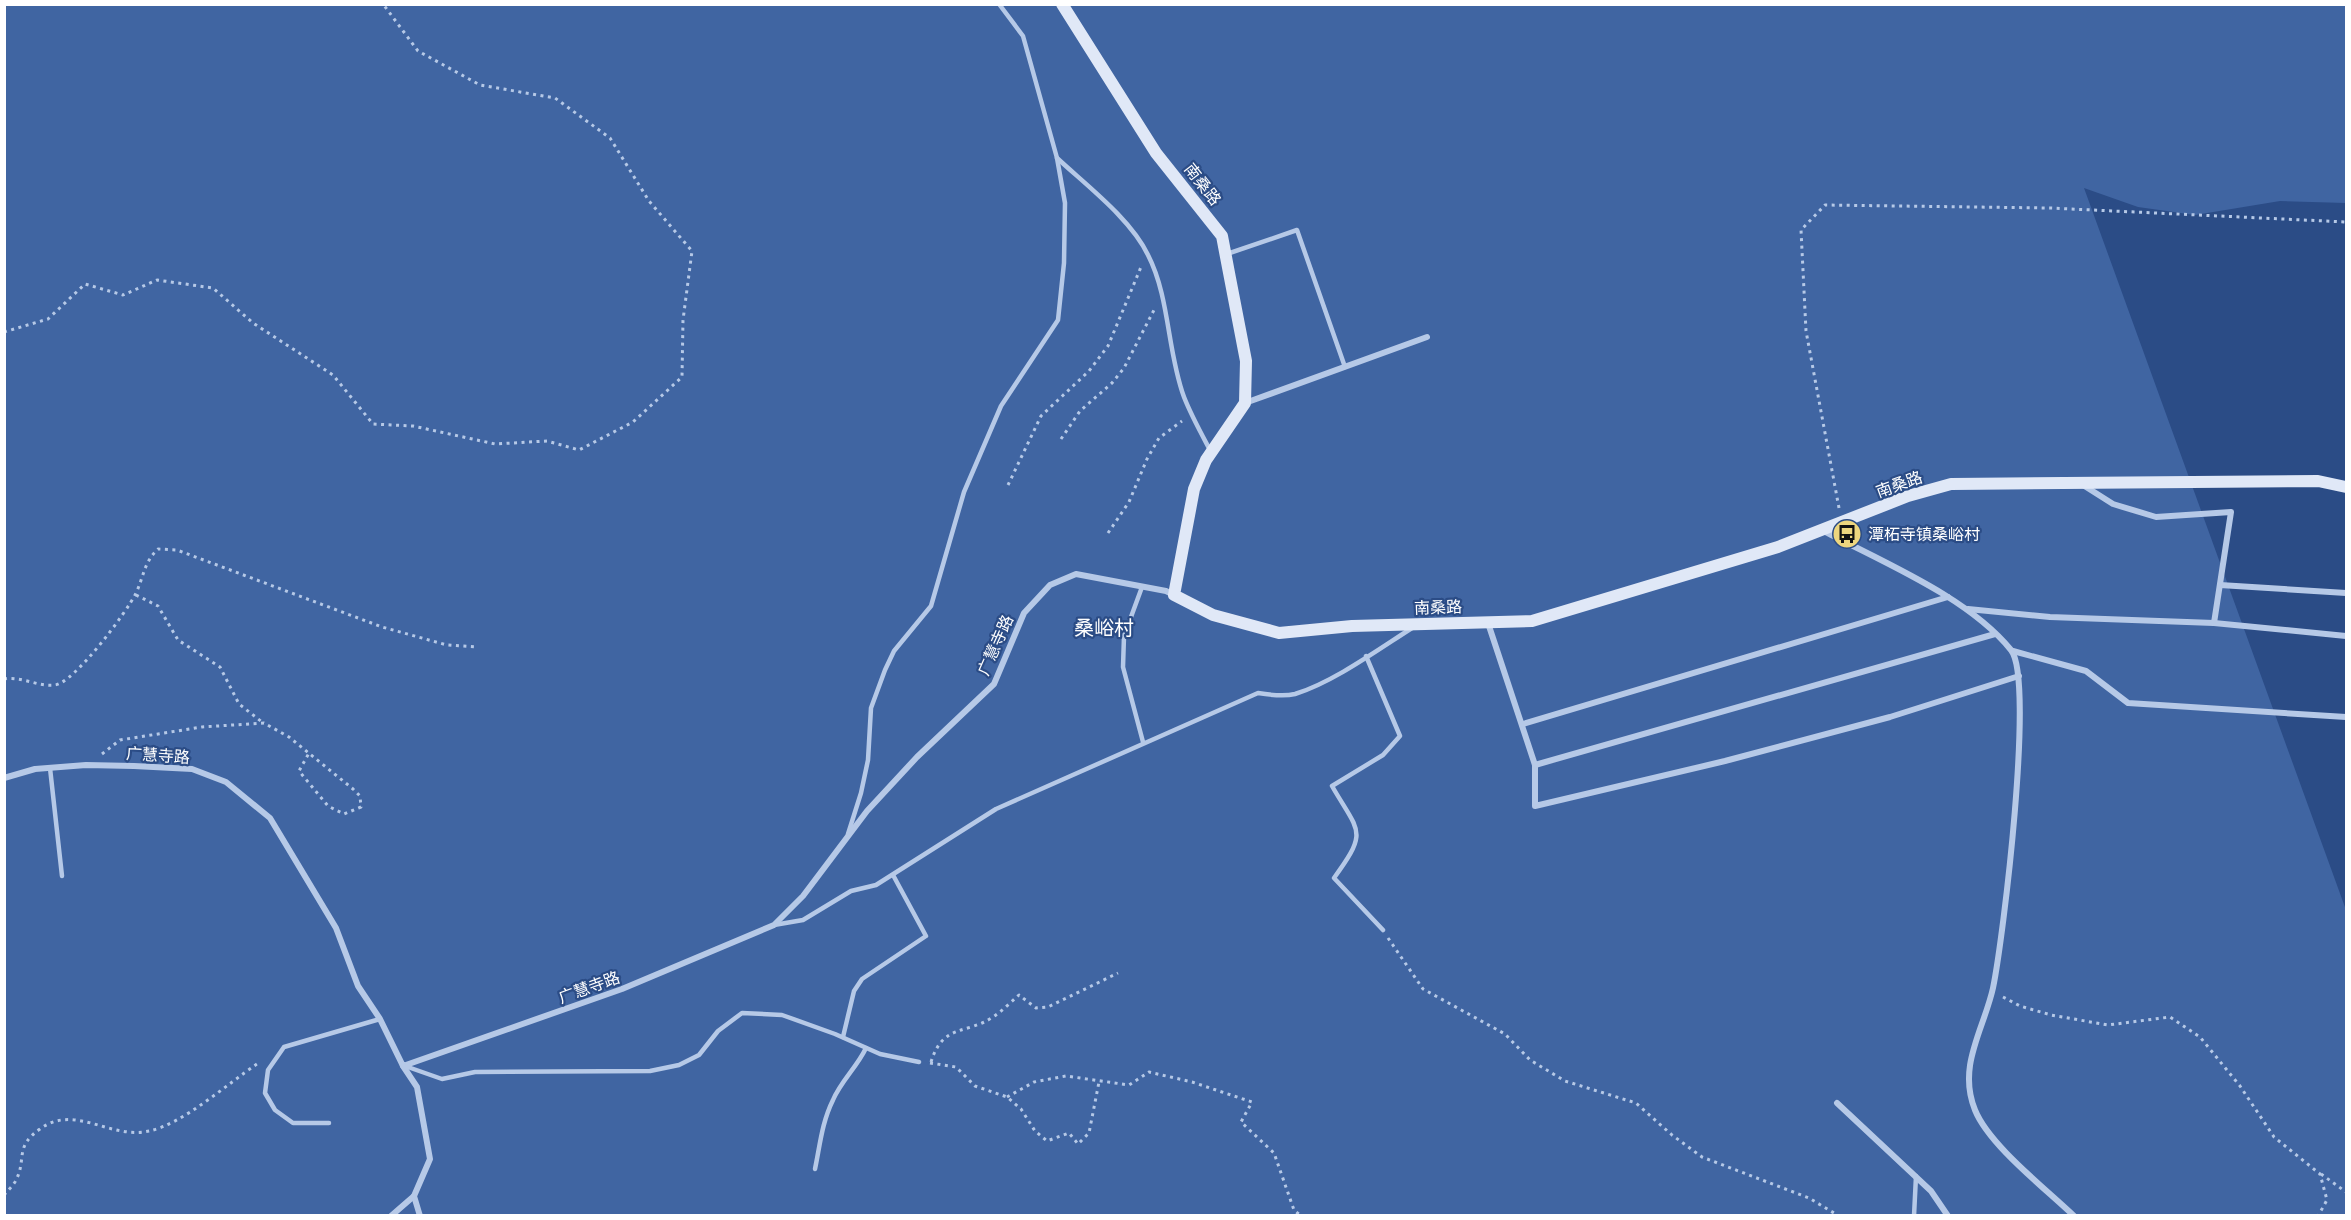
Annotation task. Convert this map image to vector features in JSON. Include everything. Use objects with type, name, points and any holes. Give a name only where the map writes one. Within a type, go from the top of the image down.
[{"type":"street","name":"南桑路","points":[[1062,4],[1156,153],[1222,236],[1246,361],[1245,403]]},
{"type":"street","points":[[1174,595],[1194,489],[1211,453],[1245,403],[1427,337]]},
{"type":"street","name":"南桑路","points":[[1174,595],[1213,615],[1279,633],[1352,626],[1532,621],[1690,576],[1824,531],[1908,496],[1951,484],[2318,481],[2346,487]]},
{"type":"street","points":[[2080,484],[2113,504],[2156,517],[2231,512],[2214,623]]},
{"type":"street","points":[[1824,531],[1968,609],[2013,651],[2086,671],[2128,704],[2346,717]]},
{"type":"street","name":"广慧寺路","points":[[4,778],[50,768],[86,765],[192,769],[226,782],[270,818],[336,928],[358,986],[380,1018],[404,1066],[622,989],[774,925],[803,896],[867,811],[917,757],[994,684],[1024,614],[1050,585],[1076,574],[1174,595]]},
{"type":"street","points":[[2220,585],[2346,593]]},
{"type":"street","points":[[1523,724],[1948,597]]},
{"type":"street","points":[[1968,609],[2050,617],[2214,623],[2346,636]]},
{"type":"street","points":[[1488,622],[1536,765],[1535,806],[1725,761],[1890,717],[2019,676]]},
{"type":"street","points":[[1536,765],[1995,634]]},
{"type":"street","points":[[2013,651],[2019,676],[2020,744],[2003,937],[1993,991],[1973,1043],[1969,1088],[1975,1111],[1991,1136],[2074,1215]]},
{"type":"street","points":[[391,1215],[414,1196],[430,1159],[417,1087],[404,1066]]},
{"type":"street","points":[[1838,1103],[1931,1191],[1948,1215]]},
{"type":"street","points":[[414,1196],[420,1215]]},
{"type":"lane","points":[[848,837],[868,760],[870,708],[885,670],[894,651],[931,606],[964,492],[1001,406],[1058,320],[1064,263],[1065,203],[1057,158],[1023,36],[999,4]]},
{"type":"lane","points":[[1057,158],[1119,217],[1147,252],[1159,279],[1161,297],[1184,396],[1211,453]]},
{"type":"lane","points":[[1226,254],[1297,230],[1345,367]]},
{"type":"lane","points":[[1142,587],[1124,636],[1123,668],[1143,742]]},
{"type":"lane","points":[[774,925],[803,920],[851,891],[876,885],[996,809],[1258,693],[1280,696],[1296,694],[1420,624]]},
{"type":"lane","points":[[1366,656],[1400,736],[1383,755],[1332,786],[1358,831],[1357,842],[1334,878],[1383,930]]},
{"type":"lane","points":[[50,768],[62,876]]},
{"type":"lane","points":[[843,1037],[854,992],[862,979],[926,936],[893,875]]},
{"type":"lane","points":[[404,1066],[442,1078],[475,1072],[650,1071],[679,1065],[699,1055],[718,1031],[742,1013],[782,1014],[880,1054],[919,1062]]},
{"type":"lane","points":[[329,1123],[294,1123],[275,1110],[264,1093],[268,1070],[284,1047],[380,1018]]},
{"type":"lane","points":[[816,1168],[824,1122],[834,1097],[858,1064],[866,1048]]},
{"type":"lane","points":[[1914,1215],[1916,1176]]},
{"type":"path","points":[[4,332],[48,319],[85,284],[123,295],[158,280],[213,288],[253,323],[333,375],[373,424],[413,426],[495,444],[547,441],[579,450],[633,422],[682,377],[683,320],[692,251],[649,201],[610,138],[555,98],[480,86],[418,51],[383,4]]},
{"type":"path","points":[[1842,524],[1805,320],[1801,230],[1825,205],[2049,208],[2346,222]]},
{"type":"path","points":[[1008,485],[1041,416],[1089,371],[1108,345],[1147,252]]},
{"type":"path","points":[[1061,439],[1080,411],[1112,383],[1124,368],[1161,297]]},
{"type":"path","points":[[1108,533],[1129,502],[1147,459],[1159,438],[1192,413]]},
{"type":"path","points":[[4,679],[57,685],[82,668],[135,595],[147,559],[158,549],[177,550],[400,633],[447,645],[477,647]]},
{"type":"path","points":[[135,595],[158,606],[178,640],[220,667],[239,704],[264,723],[289,737],[309,753],[353,789],[360,796],[361,807],[344,814],[328,806],[299,771],[309,753]]},
{"type":"path","points":[[86,765],[120,740],[202,728],[264,723]]},
{"type":"path","points":[[1383,930],[1423,988],[1505,1034],[1530,1060],[1565,1081],[1636,1103],[1672,1136],[1702,1157],[1809,1198],[1839,1215]]},
{"type":"path","points":[[930,1063],[936,1045],[950,1033],[992,1018],[1019,995],[1036,1008],[1048,1006],[1118,973]]},
{"type":"path","points":[[1993,991],[2020,1006],[2051,1015],[2108,1025],[2170,1017],[2200,1037],[2240,1086],[2274,1137],[2346,1192]]},
{"type":"path","points":[[4,1194],[16,1180],[24,1144],[38,1130],[55,1119],[72,1118],[106,1129],[136,1134],[152,1131],[175,1122],[284,1047]]},
{"type":"path","points":[[919,1062],[956,1067],[975,1086],[1007,1097],[1047,1141],[1069,1133],[1078,1144],[1089,1134],[1100,1081]]},
{"type":"path","points":[[1007,1097],[1034,1082],[1066,1076],[1129,1085],[1149,1072],[1192,1082],[1252,1102],[1241,1122],[1274,1153],[1294,1210],[1301,1215]]},
{"type":"path","points":[[2318,1215],[2327,1200],[2320,1174]]},
{"type":"shaded area","points":[[5,5],[2346,5],[2346,203],[2280,201],[2195,215],[2138,207],[2084,188],[2346,910],[2346,1215],[5,1216]]},
{"type":"place","name":"潭柘寺镇桑峪村","points":[[1847,534]]},
{"type":"district","name":"桑峪村","points":[[1104,628]]}]
